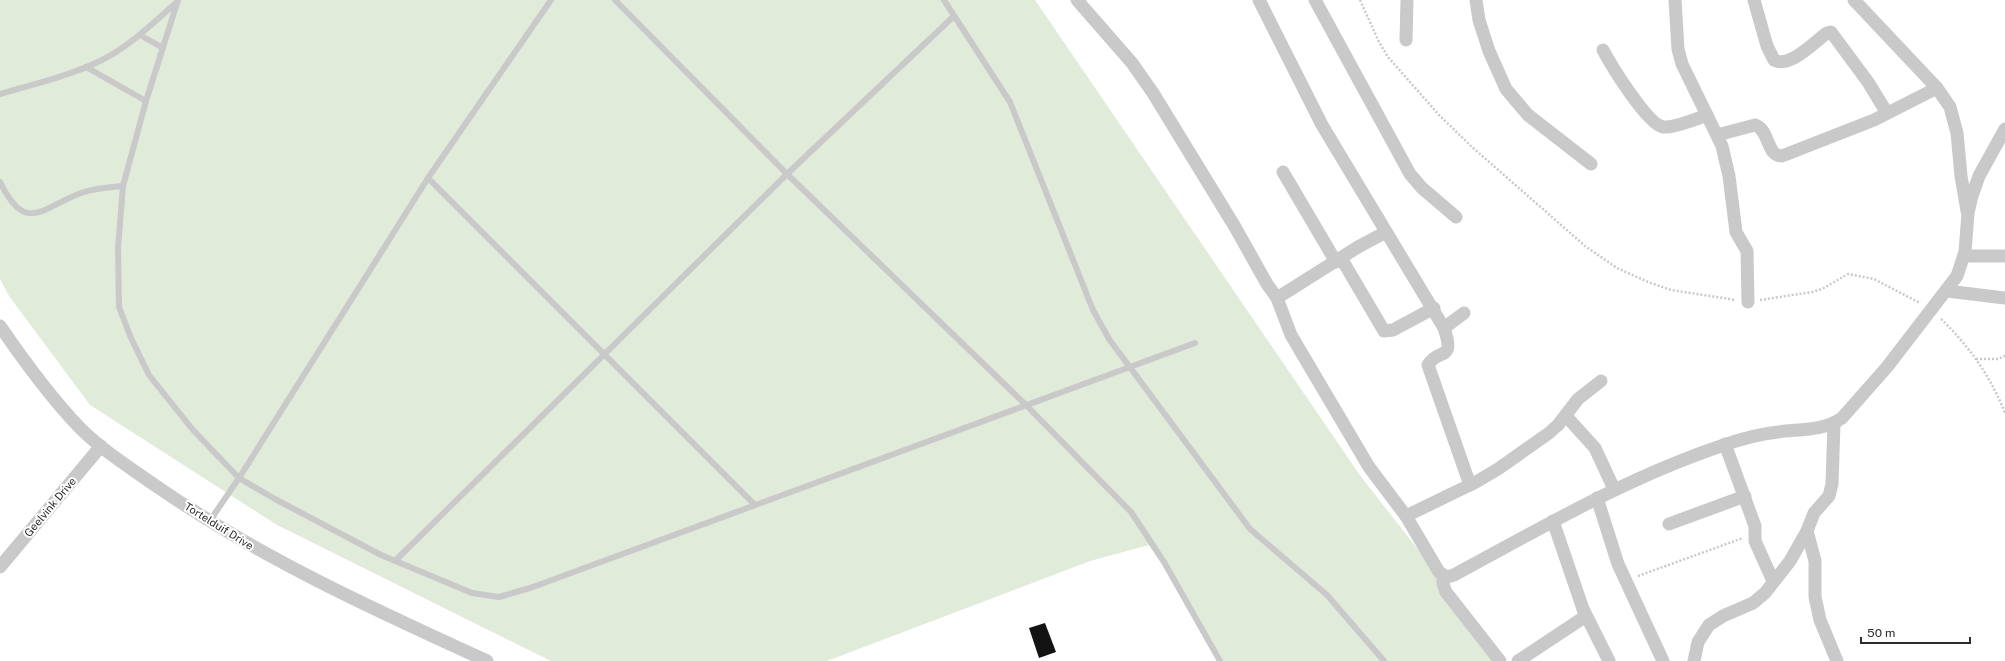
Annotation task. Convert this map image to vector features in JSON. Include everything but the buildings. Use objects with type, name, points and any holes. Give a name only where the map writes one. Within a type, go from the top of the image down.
[{"type":"street","points":[[1077,0],[1132,63],[1153,93],[1231,220],[1267,284],[1277,298],[1287,326],[1297,346],[1369,466],[1406,516],[1443,576],[1443,584],[1446,592],[1500,661]]},
{"type":"street","points":[[1259,0],[1322,125],[1386,232],[1434,308],[1444,328],[1449,340],[1448,348],[1443,354],[1430,362],[1428,365],[1470,485]]},
{"type":"street","points":[[1314,0],[1410,174],[1422,188],[1456,217]]},
{"type":"street","points":[[1406,40],[1407,0]]},
{"type":"street","points":[[1476,0],[1479,20],[1487,45],[1506,89],[1528,115],[1591,164]]},
{"type":"street","points":[[1675,0],[1678,49],[1682,64],[1686,75],[1717,135],[1726,161],[1736,232],[1748,251],[1748,302]]},
{"type":"street","points":[[1754,0],[1767,46],[1774,60],[1780,62],[1788,60],[1805,51],[1825,34],[1831,32],[1839,40],[1868,82],[1887,114]]},
{"type":"street","points":[[1854,0],[1937,88],[1950,107],[1958,133],[1960,176],[1968,212]]},
{"type":"street","points":[[1603,50],[1624,84],[1657,124],[1667,127],[1707,115]]},
{"type":"street","points":[[1717,135],[1755,125],[1764,131],[1773,152],[1778,156],[1782,156],[1887,114],[1937,88]]},
{"type":"street","points":[[1443,576],[1454,576],[1614,489],[1664,467],[1725,444],[1776,432],[1834,424],[1859,401],[1947,291],[1957,276],[1964,256],[1968,212],[1979,176],[2005,129]]},
{"type":"street","points":[[1283,172],[1384,332],[1393,330],[1434,308]]},
{"type":"street","points":[[1277,298],[1386,232]]},
{"type":"street","points":[[1964,256],[2005,256]]},
{"type":"street","points":[[1947,291],[2005,298]]},
{"type":"street","points":[[1444,328],[1464,313]]},
{"type":"street","name":"Tortelduif Drive","points":[[0,326],[58,404],[81,429],[101,446],[209,522],[285,564],[487,661]]},
{"type":"street","points":[[1406,516],[1470,485],[1498,469],[1540,440],[1558,425],[1578,399],[1601,381]]},
{"type":"street","points":[[1566,416],[1595,448],[1614,489]]},
{"type":"street","points":[[1694,661],[1698,642],[1709,626],[1723,616],[1753,603],[1765,593],[1790,561],[1807,532],[1814,513],[1827,500],[1831,491],[1834,424]]},
{"type":"street","points":[[1725,444],[1755,526],[1754,534],[1760,552],[1773,581]]},
{"type":"street","name":"Geelvink Drive","points":[[0,567],[101,446]]},
{"type":"street","points":[[1669,524],[1745,496]]},
{"type":"street","points":[[1597,498],[1610,543],[1625,580],[1663,661]]},
{"type":"street","points":[[1554,521],[1586,616],[1608,661]]},
{"type":"street","points":[[1807,532],[1815,561],[1815,598],[1820,620],[1837,661]]},
{"type":"street","points":[[1518,661],[1586,616]]},
{"type":"lane","points":[[209,522],[239,478],[428,178],[551,0]]},
{"type":"lane","points":[[615,0],[787,174],[1026,405],[1131,512],[1164,562],[1220,661]]},
{"type":"lane","points":[[944,0],[1010,102],[1093,310],[1109,339],[1250,529],[1327,595],[1384,661]]},
{"type":"lane","points":[[0,94],[86,67],[114,53],[140,35],[178,1]]},
{"type":"lane","points":[[178,1],[146,101],[123,186],[118,248],[119,307],[130,338],[149,375],[193,430],[239,478],[338,532],[395,560],[472,593],[499,597],[533,587],[1195,343]]},
{"type":"lane","points":[[395,560],[787,174],[954,16]]},
{"type":"lane","points":[[140,35],[163,48]]},
{"type":"lane","points":[[86,67],[146,101]]},
{"type":"lane","points":[[428,178],[605,353],[755,505]]},
{"type":"lane","points":[[0,182],[9,198],[18,208],[26,213],[36,214],[94,189],[123,186]]},
{"type":"path","points":[[1360,0],[1379,42],[1388,57],[1440,116],[1472,147],[1585,246],[1617,268],[1648,282],[1672,290],[1748,302],[1812,292],[1822,289],[1848,274],[1874,279],[1932,310],[1958,336],[1976,359],[1999,397],[2005,412]]},
{"type":"path","points":[[1976,359],[1998,359],[2005,356]]},
{"type":"path","points":[[1625,580],[1754,534]]},
{"type":"green space","points":[[0,0],[1035,0],[1359,474],[1505,661],[1221,661],[1168,573],[1149,545],[1090,561],[827,661],[551,661],[277,525],[90,405],[9,296],[0,279]]}]
